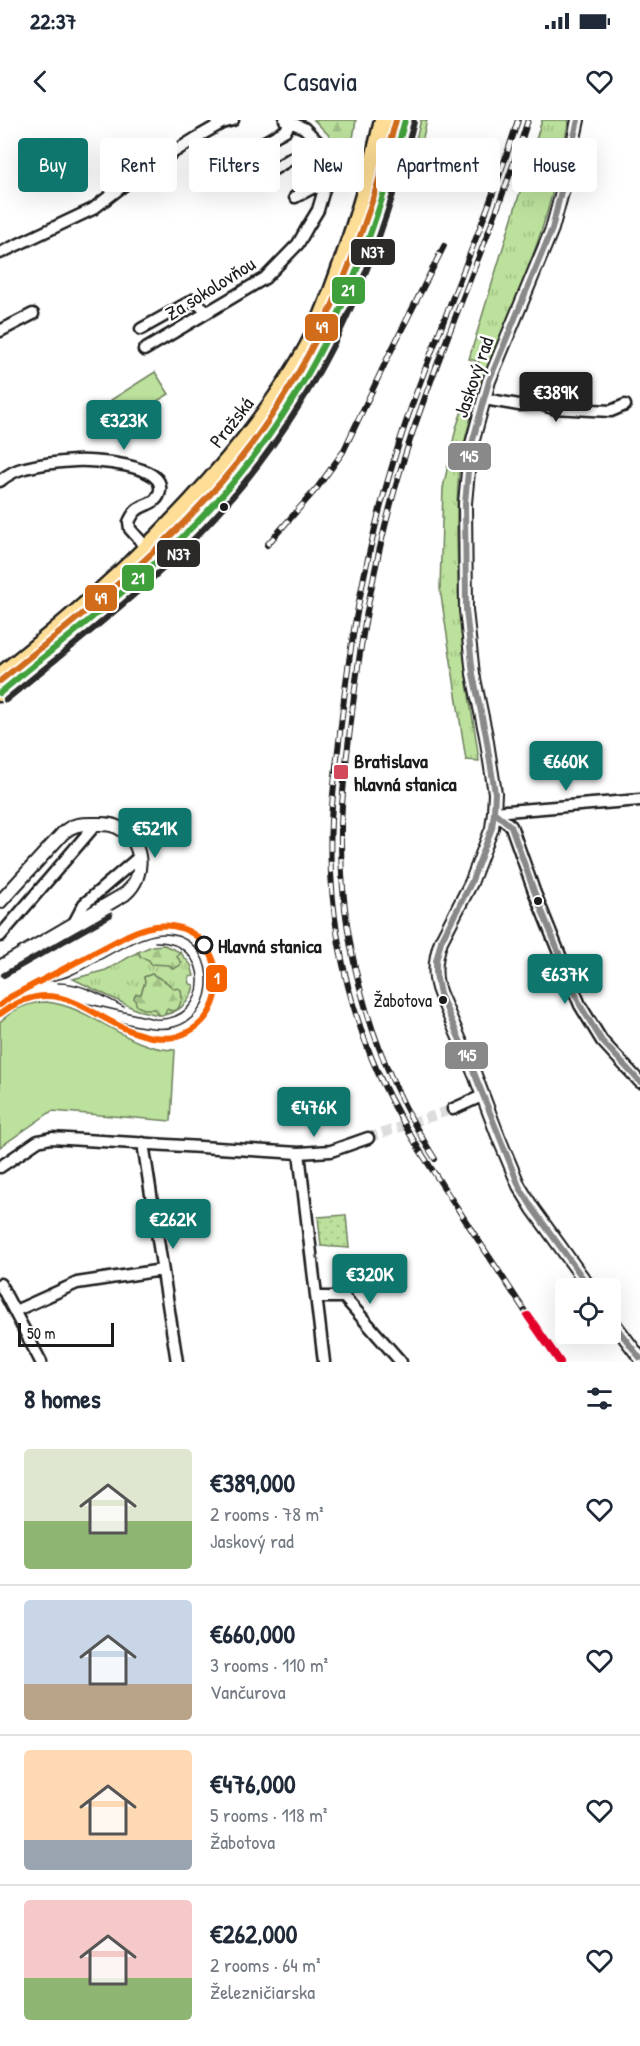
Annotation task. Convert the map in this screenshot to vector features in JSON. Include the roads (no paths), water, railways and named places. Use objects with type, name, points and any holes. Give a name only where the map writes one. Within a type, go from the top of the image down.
[{"type":"main road","name":"Pražská","points":[[0,676],[70,620],[147,548],[198,495],[238,448],[286,383],[313,338],[349,248],[383,120]]},
{"type":"main road","name":"Pražská","points":[[0,693],[133,582],[184,535],[233,483],[260,448],[313,370],[347,301],[381,208],[405,120]]},
{"type":"street","points":[[0,253],[93,209],[137,175],[201,135],[232,120]]},
{"type":"street","name":"Jaskový rad","points":[[578,120],[552,229],[492,375],[472,442],[467,477],[465,579],[469,641],[488,747],[495,794],[495,813],[492,828],[471,883],[441,941],[436,962],[437,986],[519,1186],[583,1278]]},
{"type":"street","points":[[272,138],[286,130],[287,121]]},
{"type":"street","name":"Za sokolovňou","points":[[287,121],[304,128],[314,138]]},
{"type":"street","points":[[295,197],[304,192]]},
{"type":"street","name":"Za sokolovňou","points":[[144,350],[266,278],[298,244],[318,210],[323,192]]},
{"type":"street","points":[[141,329],[194,300],[208,312]]},
{"type":"street","points":[[0,331],[33,314]]},
{"type":"street","points":[[484,399],[519,405],[540,404],[553,408],[611,411],[625,405]]},
{"type":"street","points":[[0,481],[22,469],[76,461],[103,462],[152,474],[159,481],[159,495],[153,503],[137,510],[129,522],[130,529],[147,548]]},
{"type":"street","points":[[495,813],[640,800]]},
{"type":"street","points":[[495,813],[511,826],[534,891],[580,1005],[602,1041],[640,1082]]},
{"type":"street","points":[[0,936],[96,824]]},
{"type":"street","points":[[0,902],[68,829],[75,825],[106,824],[118,828],[133,843],[139,856],[138,879],[119,899],[0,967]]},
{"type":"street","points":[[73,926],[84,904],[139,856]]},
{"type":"street","points":[[453,1108],[482,1096]]},
{"type":"street","points":[[0,1167],[38,1142],[51,1138],[299,1153],[331,1151],[368,1138]]},
{"type":"street","points":[[143,1143],[177,1362]]},
{"type":"street","points":[[299,1153],[324,1362]]},
{"type":"street","points":[[15,1311],[77,1283],[162,1270]]},
{"type":"street","points":[[0,1284],[42,1362]]},
{"type":"street","points":[[317,1297],[345,1297],[401,1362]]},
{"type":"street","points":[[621,1333],[640,1358]]},
{"type":"tunnel","points":[[368,1138],[453,1109]]},
{"type":"tram line","points":[[31,986],[71,975],[129,944],[153,935],[181,937],[194,946],[203,960],[207,975],[206,992],[200,1007],[190,1019],[174,1027],[148,1028],[102,1016]]},
{"type":"tram line","points":[[67,999],[155,1019],[174,1017],[187,1008],[195,996],[198,981],[196,967],[187,954],[174,945],[155,942]]},
{"type":"tram line","points":[[58,983],[76,985],[124,1007]]},
{"type":"railway","points":[[518,120],[494,191],[400,439],[369,552],[348,668],[333,792],[330,851],[334,912],[345,973],[361,1031],[372,1059],[411,1136],[528,1316]]},
{"type":"railway","points":[[435,1159],[395,1086],[379,1048],[355,969],[343,887],[341,845],[343,792],[363,636],[375,569],[391,502],[425,397],[528,120]]},
{"type":"railway","points":[[267,545],[317,488],[343,452],[444,246]]},
{"type":"place","name":"Bratislava hlavná stanica","points":[[341,772]]},
{"type":"place","name":"Hlavná stanica","points":[[204,945]]},
{"type":"place","name":"Žabotova","points":[[443,1000]]}]
